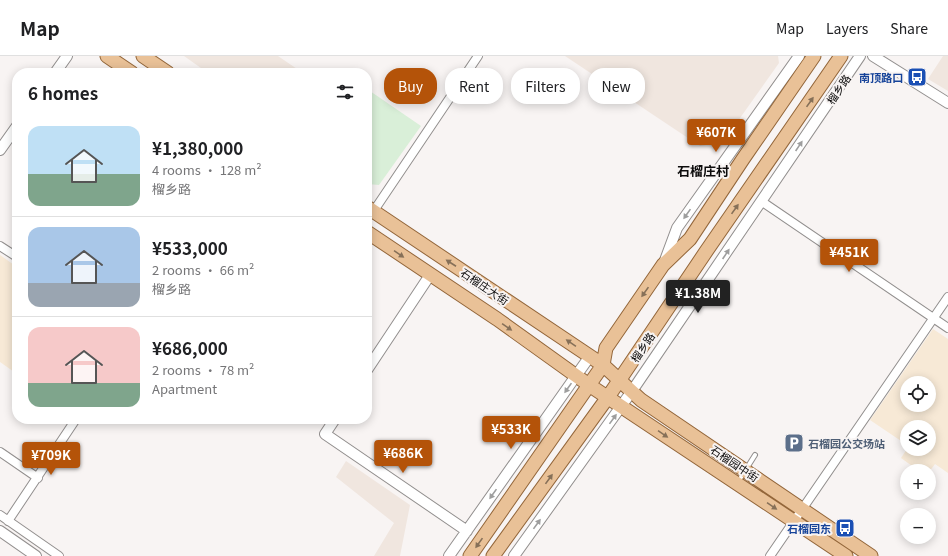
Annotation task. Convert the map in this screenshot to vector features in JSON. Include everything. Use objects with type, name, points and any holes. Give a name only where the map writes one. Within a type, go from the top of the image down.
[{"type":"main road","points":[[107,56],[125,68]]},
{"type":"main road","points":[[143,56],[161,68]]},
{"type":"main road","points":[[470,556],[603,365],[606,348],[663,265],[690,240],[743,159],[814,56]]},
{"type":"main road","name":"榴乡路","points":[[493,556],[608,397],[841,56]]},
{"type":"main road","name":"石榴庄大街","points":[[372,210],[603,365]]},
{"type":"main road","name":"石榴庄大街","points":[[372,235],[589,384]]},
{"type":"main road","name":"石榴园中街","points":[[603,365],[642,400],[871,556]]},
{"type":"main road","name":"石榴园中街","points":[[589,384],[846,556]]},
{"type":"street","points":[[59,68],[67,56]]},
{"type":"street","points":[[372,206],[478,56]]},
{"type":"street","points":[[663,265],[677,228],[799,56]]},
{"type":"street","name":"榴乡路","points":[[518,555],[632,391],[860,56]]},
{"type":"street","points":[[873,56],[948,103]]},
{"type":"street","points":[[0,150],[12,133]]},
{"type":"street","points":[[761,201],[948,328]]},
{"type":"street","points":[[0,246],[12,254]]},
{"type":"street","points":[[372,362],[430,275]]},
{"type":"street","points":[[770,556],[948,297]]},
{"type":"street","points":[[449,556],[590,356]]},
{"type":"street","points":[[8,521],[73,424]]},
{"type":"street","points":[[332,424],[325,434],[467,531]]},
{"type":"street","points":[[0,452],[38,478]]},
{"type":"street","points":[[0,515],[59,556]]},
{"type":"street","points":[[0,531],[36,556]]},
{"type":"lane","points":[[737,483],[755,455]]},
{"type":"shaded area","points":[[184,56],[278,56],[296,68],[201,68]]},
{"type":"shaded area","points":[[565,56],[778,56],[779,63],[723,142],[700,146],[637,104],[645,104],[645,68],[588,68],[588,71]]},
{"type":"shaded area","points":[[943,56],[948,56],[948,91],[928,79]]},
{"type":"shaded area","points":[[0,255],[12,263],[12,370],[0,362]]},
{"type":"shaded area","points":[[933,329],[948,339],[948,473],[936,464],[909,464],[901,458],[902,456],[936,456],[936,420],[900,420],[900,440],[870,420],[900,377],[900,412],[936,412],[936,376],[900,376]]},
{"type":"shaded area","points":[[346,461],[410,505],[400,556],[374,556],[394,523],[336,477]]},
{"type":"green space","points":[[372,92],[384,101],[384,104],[389,104],[421,126],[379,185],[372,184]]},
{"type":"place","name":"南顶路口","points":[[917,77]]},
{"type":"place","name":"石榴园公交场站","points":[[794,443]]},
{"type":"place","name":"石榴园东","points":[[845,528]]},
{"type":"district","name":"石榴庄村","points":[[703,170]]}]
